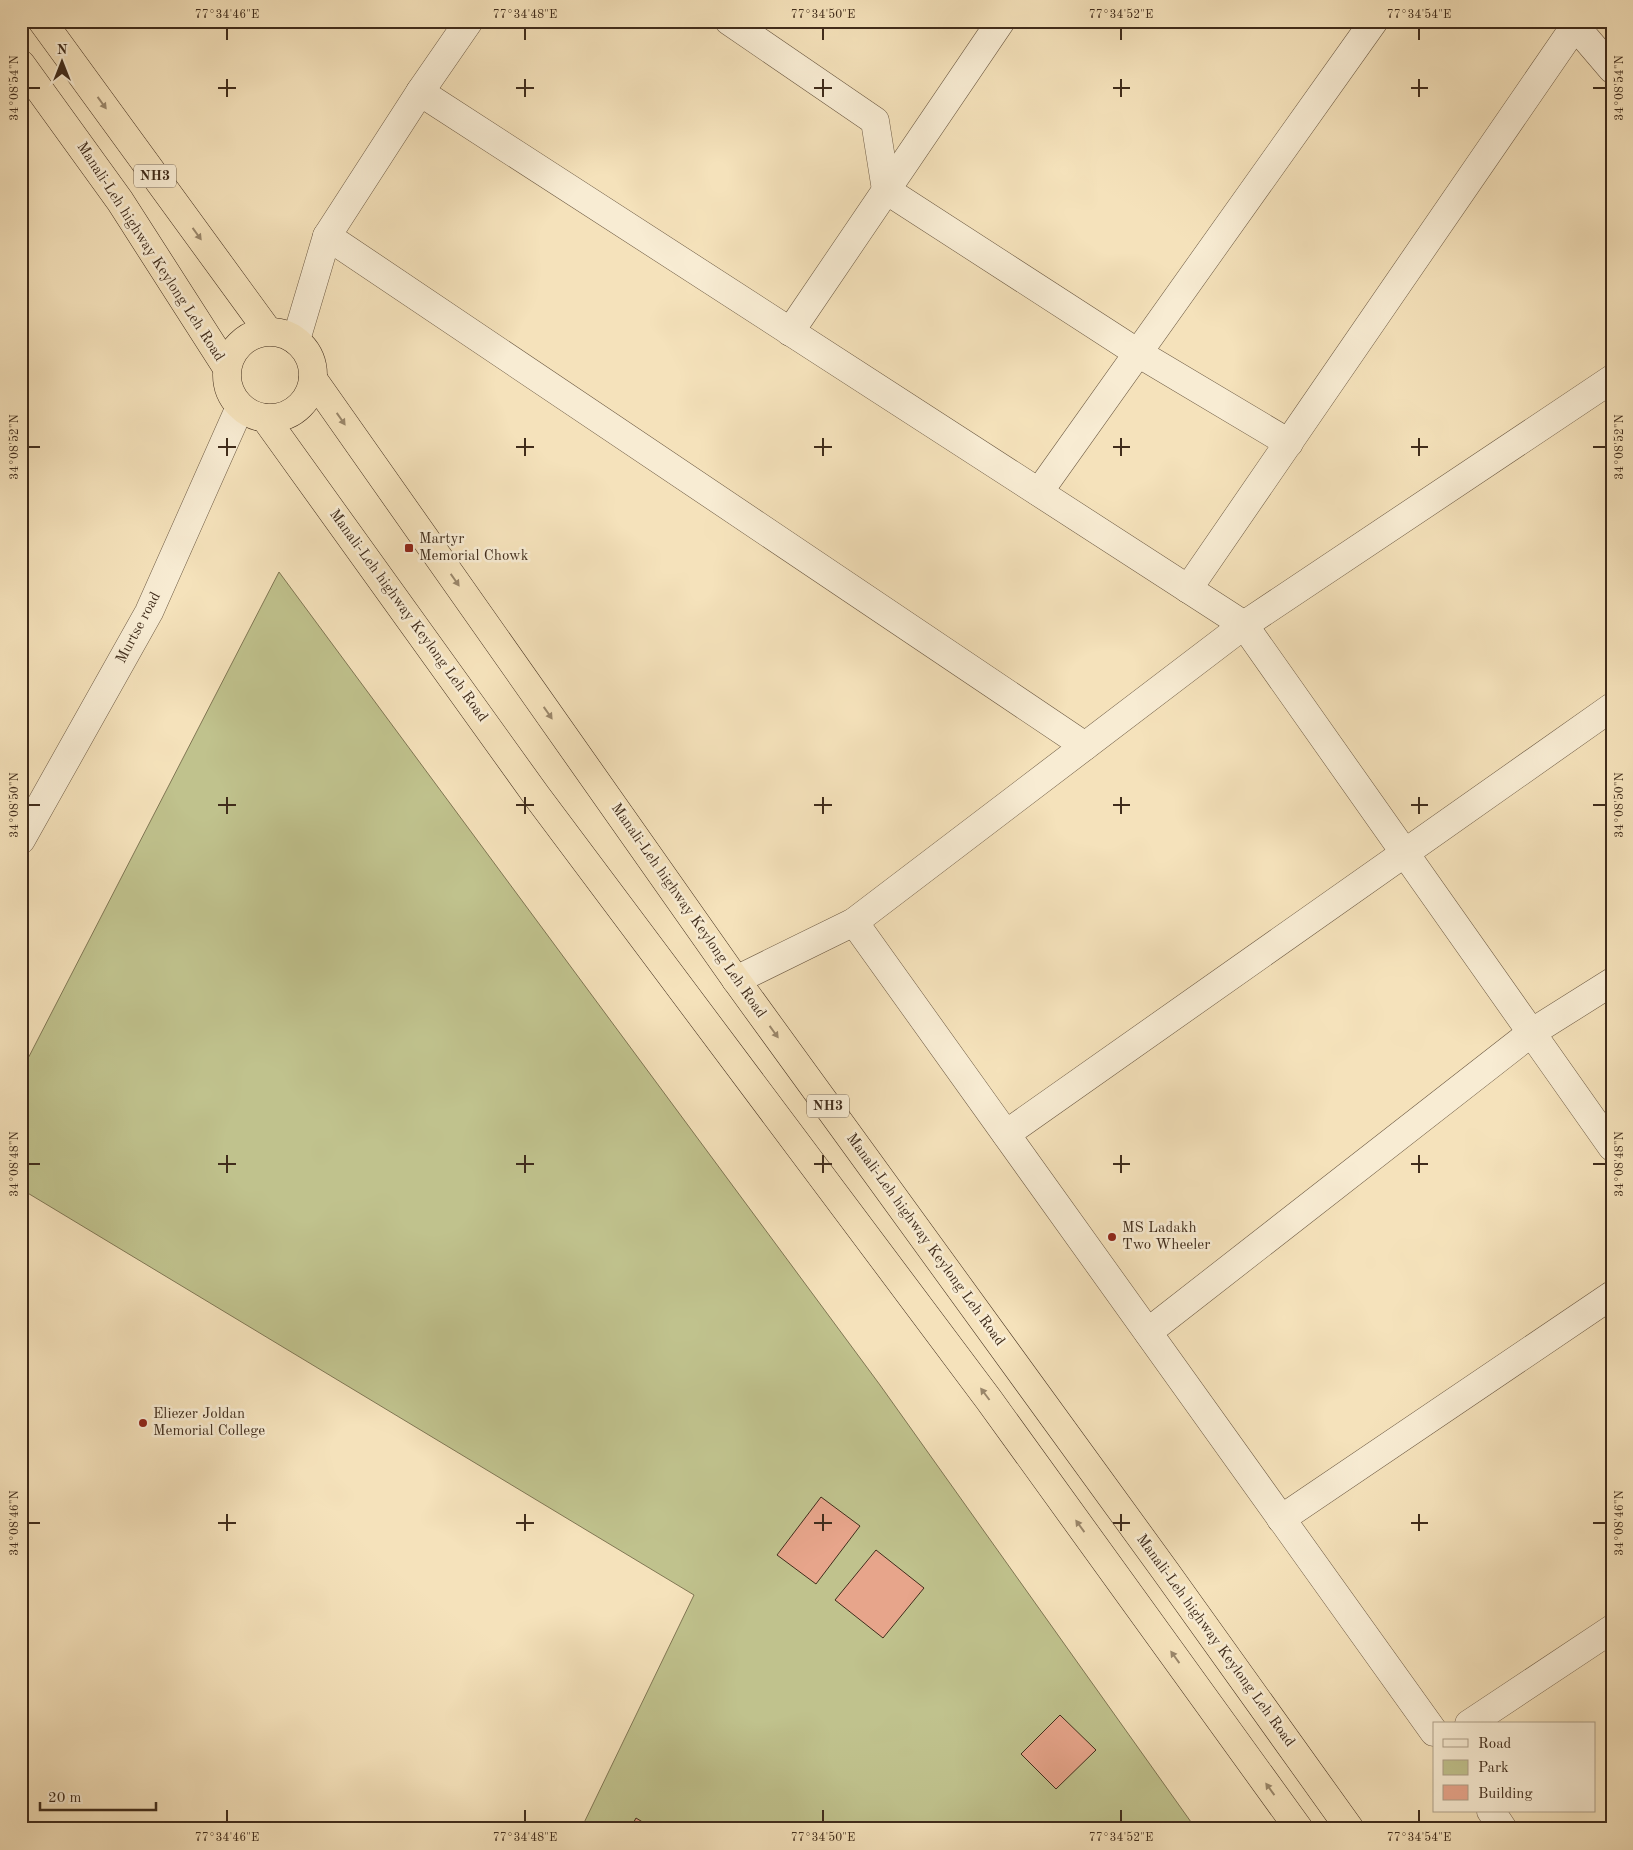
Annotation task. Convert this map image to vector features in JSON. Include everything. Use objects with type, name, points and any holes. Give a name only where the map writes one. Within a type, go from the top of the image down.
[{"type":"highway","name":"NH3","points":[[42,21],[268,331]]},
{"type":"highway","name":"Manali-Leh highway Keylong Leh Road","points":[[21,64],[120,201],[227,368]]},
{"type":"highway","points":[[227,368],[232,354],[241,342],[254,334],[268,331],[282,333],[296,340]]},
{"type":"highway","name":"NH3","points":[[296,340],[306,350],[312,364],[313,379]]},
{"type":"highway","name":"NH3","points":[[227,368],[227,383],[232,396],[240,407]]},
{"type":"highway","points":[[240,407],[251,414],[265,418],[278,417],[292,412],[302,404],[310,392],[313,379]]},
{"type":"highway","name":"Manali-Leh highway Keylong Leh Road","points":[[313,379],[736,980],[1166,1572],[1350,1829]]},
{"type":"highway","name":"Manali-Leh highway Keylong Leh Road","points":[[265,418],[542,802],[995,1408],[1299,1829]]},
{"type":"street","points":[[296,340],[327,236],[420,92],[469,21]]},
{"type":"street","points":[[729,21],[875,121],[886,190],[1138,353],[1289,443]]},
{"type":"street","points":[[790,332],[1000,21]]},
{"type":"street","points":[[1039,492],[1374,21]]},
{"type":"street","points":[[1188,589],[1573,24],[1612,69]]},
{"type":"street","points":[[420,92],[1244,625],[1612,1147]]},
{"type":"street","points":[[327,236],[1085,746]]},
{"type":"street","points":[[736,980],[854,922],[1244,625],[1612,379]]},
{"type":"street","name":"Murtse road","points":[[21,840],[150,612],[240,407]]},
{"type":"street","points":[[1006,1134],[1612,707]]},
{"type":"street","points":[[854,922],[1433,1731]]},
{"type":"street","points":[[1148,1332],[1531,1033],[1612,982]]},
{"type":"street","points":[[1281,1519],[1612,1295]]},
{"type":"street","points":[[1472,1722],[1612,1629]]},
{"type":"street","points":[[1492,1812],[1503,1829]]},
{"type":"green space","points":[[279,572],[880,1385],[1196,1829],[581,1829],[694,1595],[21,1189],[21,1072]]},
{"type":"building","points":[[821,1497],[860,1526],[816,1584],[777,1555]]},
{"type":"building","points":[[876,1550],[924,1588],[883,1638],[835,1600]]},
{"type":"building","points":[[1060,1715],[1096,1750],[1056,1789],[1021,1754]]},
{"type":"building","points":[[636,1818],[654,1829],[630,1829]]},
{"type":"place","name":"Martyr Memorial Chowk","points":[[409,548]]},
{"type":"place","name":"MS Ladakh Two Wheeler","points":[[1112,1237]]},
{"type":"place","name":"Eliezer Joldan Memorial College","points":[[143,1423]]}]
